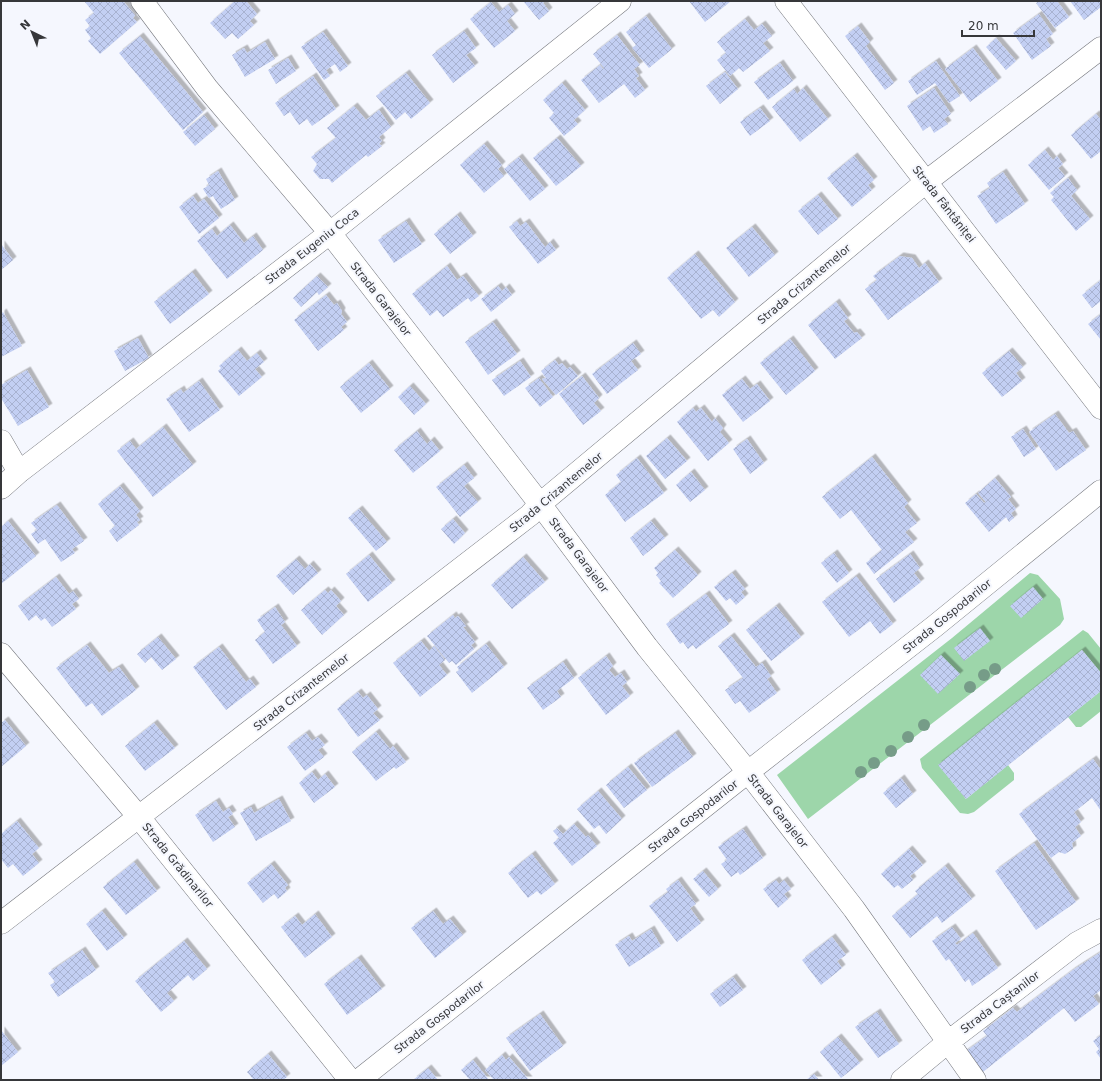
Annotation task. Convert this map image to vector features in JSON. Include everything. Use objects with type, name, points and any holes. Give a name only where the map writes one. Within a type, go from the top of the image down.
[{"type":"street","name":"Strada Garajelor","points":[[142,1],[207,88],[330,233],[540,504],[647,647],[748,772],[854,909],[975,1080]]},
{"type":"street","name":"Strada Eugeniu Coca","points":[[1,488],[19,472],[330,233],[620,1]]},
{"type":"street","name":"Strada Fântâniței","points":[[786,1],[927,181],[1101,408]]},
{"type":"street","name":"Strada Crizantemelor","points":[[1,923],[524,520],[540,504],[927,181],[1101,48]]},
{"type":"street","points":[[1,441],[19,472]]},
{"type":"street","name":"Strada Gospodarilor","points":[[359,1080],[935,626],[1101,491]]},
{"type":"street","name":"Strada Grădinarilor","points":[[1,654],[138,816],[350,1080]]},
{"type":"street","name":"Strada Caștanilor","points":[[902,1080],[948,1042],[1077,943],[1101,930]]},
{"type":"green space","points":[[1030,573],[1038,575],[1060,599],[1064,619],[1060,625],[808,819],[777,775],[952,638]]},
{"type":"green space","points":[[1083,630],[1088,633],[1101,649],[1101,673],[1082,650],[939,765],[966,799],[1008,765],[1014,773],[1014,780],[974,812],[968,814],[960,813],[922,768],[920,759]]},
{"type":"green space","points":[[1101,691],[1101,711],[1081,727],[1076,727],[1068,717]]},
{"type":"building","points":[[84,1],[123,1],[135,15],[133,18],[137,22],[100,54],[88,41],[91,38],[85,30],[90,26],[85,20],[94,13]]},
{"type":"building","points":[[235,1],[246,1],[257,14],[250,21],[254,25],[238,39],[232,33],[225,39],[210,23]]},
{"type":"building","points":[[523,1],[545,1],[543,3],[549,11],[539,20]]},
{"type":"building","points":[[689,1],[731,1],[705,22]]},
{"type":"building","points":[[1039,1],[1057,1],[1069,17],[1055,28],[1036,3]]},
{"type":"building","points":[[1070,1],[1101,1],[1101,7],[1084,20]]},
{"type":"building","points":[[491,2],[499,12],[508,5],[515,14],[507,21],[515,31],[494,48],[470,19]]},
{"type":"building","points":[[1039,14],[1053,34],[1046,39],[1051,46],[1032,60],[1013,33]]},
{"type":"building","points":[[646,16],[672,49],[649,68],[632,48],[636,45],[626,32]]},
{"type":"building","points":[[745,19],[754,30],[762,24],[772,36],[763,43],[770,51],[743,72],[739,68],[730,76],[717,60],[726,53],[717,42]]},
{"type":"building","points":[[858,26],[870,42],[866,46],[894,83],[885,90],[845,36]]},
{"type":"building","points":[[464,31],[476,48],[466,55],[475,66],[453,83],[432,55]]},
{"type":"building","points":[[323,32],[348,66],[340,72],[335,64],[326,70],[330,76],[324,80],[301,47]]},
{"type":"building","points":[[617,35],[640,65],[634,69],[639,76],[636,78],[645,90],[635,98],[624,84],[599,103],[581,80],[600,65],[603,69],[604,68],[593,54]]},
{"type":"building","points":[[140,36],[203,112],[183,130],[119,53]]},
{"type":"building","points":[[996,38],[1016,61],[1006,70],[986,47]]},
{"type":"building","points":[[265,42],[275,59],[245,77],[232,55],[244,48],[247,53]]},
{"type":"building","points":[[973,48],[998,81],[970,102],[945,69]]},
{"type":"building","points":[[288,58],[296,71],[276,84],[268,70]]},
{"type":"building","points":[[936,61],[960,96],[949,103],[935,83],[917,95],[908,81]]},
{"type":"building","points":[[780,63],[793,81],[768,100],[754,82]]},
{"type":"building","points":[[725,72],[738,89],[720,104],[706,86]]},
{"type":"building","points":[[406,73],[430,103],[411,119],[405,112],[396,120],[376,96]]},
{"type":"building","points":[[313,76],[336,109],[312,126],[307,119],[299,125],[290,112],[284,116],[275,103]]},
{"type":"building","points":[[562,83],[585,110],[574,120],[578,124],[564,136],[549,118],[554,113],[543,100]]},
{"type":"building","points":[[803,88],[828,119],[800,142],[772,107],[794,89],[797,94]]},
{"type":"building","points":[[934,88],[951,114],[944,119],[948,124],[934,133],[930,126],[923,131],[907,106]]},
{"type":"building","points":[[354,106],[366,120],[379,110],[391,127],[379,137],[382,141],[379,144],[382,146],[368,157],[366,155],[332,183],[329,179],[320,179],[313,171],[317,164],[311,157],[336,138],[327,128]]},
{"type":"building","points":[[760,108],[770,121],[750,136],[740,122]]},
{"type":"building","points":[[1096,114],[1101,120],[1101,151],[1091,159],[1071,135]]},
{"type":"building","points":[[204,115],[215,129],[195,146],[183,132]]},
{"type":"building","points":[[557,138],[581,166],[556,186],[533,158]]},
{"type":"building","points":[[484,144],[502,165],[498,169],[504,176],[484,193],[460,165]]},
{"type":"building","points":[[1045,150],[1053,160],[1057,156],[1063,164],[1058,168],[1065,176],[1049,190],[1028,165]]},
{"type":"building","points":[[854,156],[874,180],[868,185],[872,190],[852,207],[827,178]]},
{"type":"building","points":[[519,157],[545,189],[530,201],[504,169]]},
{"type":"building","points":[[218,171],[235,200],[221,209],[213,196],[209,198],[203,189],[209,185],[206,179]]},
{"type":"building","points":[[1003,172],[1025,204],[996,224],[977,196],[990,188],[987,183]]},
{"type":"building","points":[[1068,178],[1077,190],[1071,196],[1090,219],[1076,231],[1051,200],[1054,197],[1050,193]]},
{"type":"building","points":[[818,195],[838,219],[818,235],[798,211]]},
{"type":"building","points":[[193,196],[198,203],[204,199],[219,218],[199,234],[179,207]]},
{"type":"building","points":[[457,215],[473,236],[450,254],[434,234]]},
{"type":"building","points":[[406,221],[422,244],[394,263],[378,240]]},
{"type":"building","points":[[517,221],[520,226],[526,222],[545,247],[550,242],[556,250],[538,264],[509,227]]},
{"type":"building","points":[[230,225],[244,243],[253,236],[263,250],[227,279],[197,241],[212,229],[217,236]]},
{"type":"building","points":[[752,227],[775,255],[749,277],[726,248]]},
{"type":"building","points":[[1,244],[13,260],[1,270]]},
{"type":"building","points":[[695,254],[735,302],[719,317],[713,310],[701,319],[667,278]]},
{"type":"building","points":[[900,256],[912,258],[919,268],[925,263],[939,282],[888,320],[865,289],[877,280],[873,276]]},
{"type":"building","points":[[447,266],[457,280],[463,276],[479,296],[471,302],[468,298],[443,317],[437,310],[430,316],[412,294]]},
{"type":"building","points":[[192,272],[209,294],[170,324],[154,302]]},
{"type":"building","points":[[317,276],[328,287],[319,295],[317,292],[301,307],[293,298]]},
{"type":"building","points":[[1101,280],[1101,301],[1092,308],[1082,295]]},
{"type":"building","points":[[498,286],[502,291],[506,287],[512,295],[491,312],[481,299]]},
{"type":"building","points":[[326,295],[334,305],[337,303],[342,311],[341,314],[347,322],[341,327],[344,330],[318,351],[294,320]]},
{"type":"building","points":[[836,302],[848,318],[844,321],[854,333],[857,332],[862,338],[835,359],[808,325]]},
{"type":"building","points":[[3,312],[22,346],[1,357],[1,314]]},
{"type":"building","points":[[1101,314],[1101,340],[1088,324]]},
{"type":"building","points":[[493,322],[517,354],[488,375],[465,342]]},
{"type":"building","points":[[138,338],[149,358],[125,371],[114,351]]},
{"type":"building","points":[[790,339],[815,371],[786,395],[760,363]]},
{"type":"building","points":[[633,343],[641,354],[631,361],[638,370],[607,394],[592,374]]},
{"type":"building","points":[[238,350],[247,361],[257,353],[264,362],[255,369],[262,377],[239,396],[218,371],[221,368],[219,366]]},
{"type":"building","points":[[1009,351],[1023,367],[1016,373],[1022,381],[1002,397],[982,373]]},
{"type":"building","points":[[555,360],[559,365],[562,363],[567,369],[570,367],[578,376],[556,395],[542,379],[546,378],[541,371]]},
{"type":"building","points":[[520,361],[531,377],[504,396],[492,380]]},
{"type":"building","points":[[369,363],[390,389],[361,413],[340,387]]},
{"type":"building","points":[[27,370],[49,407],[18,426],[1,398],[1,385]]},
{"type":"building","points":[[582,376],[599,398],[594,403],[601,411],[583,425],[559,394]]},
{"type":"building","points":[[539,378],[553,397],[540,407],[525,388]]},
{"type":"building","points":[[742,379],[750,389],[757,384],[770,401],[743,422],[722,395]]},
{"type":"building","points":[[199,381],[220,410],[189,432],[166,399],[181,389],[183,393]]},
{"type":"building","points":[[410,386],[426,404],[414,415],[398,397]]},
{"type":"building","points":[[693,408],[696,412],[701,408],[712,422],[715,418],[723,428],[720,432],[729,443],[708,461],[677,422]]},
{"type":"building","points":[[1055,414],[1069,433],[1073,431],[1086,450],[1056,471],[1029,432]]},
{"type":"building","points":[[163,427],[193,465],[153,497],[117,451],[130,441],[136,449]]},
{"type":"building","points":[[1023,429],[1036,449],[1024,457],[1011,437]]},
{"type":"building","points":[[417,431],[427,444],[431,440],[440,451],[413,473],[394,450]]},
{"type":"building","points":[[667,438],[687,461],[665,479],[646,456]]},
{"type":"building","points":[[747,439],[764,463],[750,474],[733,449]]},
{"type":"building","points":[[872,457],[908,503],[904,507],[917,523],[905,532],[914,542],[874,574],[866,563],[882,550],[851,510],[840,519],[822,497]]},
{"type":"building","points":[[637,458],[664,493],[625,522],[605,495],[621,482],[616,475]]},
{"type":"building","points":[[464,465],[474,478],[464,486],[478,502],[460,517],[436,487]]},
{"type":"building","points":[[691,472],[705,490],[690,502],[676,485]]},
{"type":"building","points":[[995,478],[1011,497],[1008,499],[1016,509],[1011,513],[1014,518],[1009,522],[1006,517],[989,532],[965,503],[976,494],[984,503],[986,502],[978,493]]},
{"type":"building","points":[[120,486],[140,511],[136,515],[140,520],[137,522],[139,525],[117,542],[109,531],[115,526],[98,504]]},
{"type":"building","points":[[57,505],[84,541],[72,549],[75,553],[61,562],[45,539],[38,544],[31,534],[37,530],[31,523]]},
{"type":"building","points":[[359,509],[387,542],[376,551],[348,518]]},
{"type":"building","points":[[453,519],[465,533],[454,544],[441,529]]},
{"type":"building","points":[[8,521],[36,556],[1,584],[1,527]]},
{"type":"building","points":[[651,521],[665,538],[643,556],[630,538]]},
{"type":"building","points":[[675,550],[698,575],[673,598],[659,583],[661,581],[656,575],[658,573],[654,568]]},
{"type":"building","points":[[834,553],[849,573],[837,583],[821,563]]},
{"type":"building","points":[[910,554],[920,568],[914,573],[921,582],[894,603],[876,579]]},
{"type":"building","points":[[369,555],[392,583],[368,602],[346,574]]},
{"type":"building","points":[[523,557],[545,582],[512,609],[491,585]]},
{"type":"building","points":[[296,559],[305,569],[310,564],[318,573],[293,595],[276,576]]},
{"type":"building","points":[[732,573],[745,589],[741,592],[745,597],[736,605],[730,598],[726,601],[714,587]]},
{"type":"building","points":[[856,576],[893,624],[880,634],[870,621],[849,637],[822,602]]},
{"type":"building","points":[[56,577],[69,594],[73,591],[79,599],[72,604],[76,609],[52,627],[45,618],[41,621],[36,615],[29,621],[18,606]]},
{"type":"building","points":[[1033,587],[1043,599],[1021,618],[1010,606]]},
{"type":"building","points":[[325,590],[328,593],[331,590],[341,601],[336,606],[344,615],[322,635],[301,610]]},
{"type":"building","points":[[706,594],[729,624],[696,649],[693,645],[688,649],[683,642],[680,644],[666,624]]},
{"type":"building","points":[[776,606],[801,637],[771,661],[746,630]]},
{"type":"building","points":[[275,607],[285,622],[281,625],[297,646],[273,664],[255,640],[265,632],[257,620]]},
{"type":"building","points":[[453,615],[455,618],[458,616],[466,626],[463,627],[475,642],[471,645],[474,649],[456,665],[452,661],[449,663],[427,636]]},
{"type":"building","points":[[980,628],[990,641],[964,661],[954,648]]},
{"type":"building","points":[[731,636],[756,667],[762,663],[771,676],[767,679],[777,693],[749,713],[740,701],[735,704],[725,690],[743,678],[718,646]]},
{"type":"building","points":[[158,637],[176,659],[162,670],[151,657],[145,663],[137,654]]},
{"type":"building","points":[[421,641],[429,651],[434,646],[445,660],[439,665],[447,675],[420,697],[393,663]]},
{"type":"building","points":[[486,644],[504,667],[472,693],[456,672],[459,670],[457,667]]},
{"type":"building","points":[[87,645],[109,673],[119,667],[136,690],[102,716],[92,703],[86,707],[56,668]]},
{"type":"building","points":[[219,647],[246,682],[250,679],[256,687],[226,710],[193,667]]},
{"type":"building","points":[[1082,650],[1101,673],[1101,691],[966,799],[938,765]]},
{"type":"building","points":[[941,655],[960,674],[938,694],[920,675]]},
{"type":"building","points":[[606,656],[613,666],[609,670],[615,677],[621,673],[627,682],[622,686],[630,696],[606,715],[578,678]]},
{"type":"building","points":[[563,662],[574,678],[557,691],[561,697],[543,710],[527,688]]},
{"type":"building","points":[[358,692],[363,698],[367,695],[378,709],[373,713],[380,720],[358,737],[337,709]]},
{"type":"building","points":[[5,720],[26,746],[1,767],[1,723]]},
{"type":"building","points":[[154,723],[175,748],[145,771],[125,746]]},
{"type":"building","points":[[376,732],[390,749],[393,746],[406,762],[396,769],[394,767],[376,781],[352,752]]},
{"type":"building","points":[[306,733],[312,741],[318,737],[325,745],[318,750],[324,757],[305,771],[287,747]]},
{"type":"building","points":[[675,733],[693,757],[652,787],[634,763]]},
{"type":"building","points":[[1093,759],[1101,770],[1101,811],[1092,798],[1074,812],[1081,822],[1075,827],[1081,836],[1072,843],[1073,849],[1065,854],[1059,852],[1051,858],[1019,814]]},
{"type":"building","points":[[628,767],[647,790],[624,808],[606,785]]},
{"type":"building","points":[[312,772],[318,780],[325,774],[335,787],[314,803],[299,783]]},
{"type":"building","points":[[901,778],[913,794],[896,808],[883,793]]},
{"type":"building","points":[[598,791],[622,819],[606,834],[599,825],[594,829],[577,809]]},
{"type":"building","points":[[279,799],[291,821],[256,841],[240,813],[251,807],[254,813]]},
{"type":"building","points":[[216,801],[223,812],[229,808],[233,814],[228,817],[235,827],[213,842],[195,815]]},
{"type":"building","points":[[17,821],[39,848],[32,854],[39,863],[23,876],[13,864],[8,868],[1,859],[1,834]]},
{"type":"building","points":[[574,824],[586,837],[588,835],[597,846],[572,866],[553,843],[559,838],[553,831],[557,828],[563,834]]},
{"type":"building","points":[[743,829],[763,858],[740,875],[738,872],[731,877],[721,864],[727,860],[718,847]]},
{"type":"building","points":[[1034,843],[1076,902],[1036,930],[995,871]]},
{"type":"building","points":[[909,849],[923,865],[910,876],[913,880],[902,889],[898,885],[894,888],[881,874]]},
{"type":"building","points":[[532,854],[555,884],[541,895],[537,891],[528,898],[508,873]]},
{"type":"building","points":[[134,862],[157,891],[126,915],[103,887]]},
{"type":"building","points":[[271,864],[288,885],[285,888],[287,891],[278,899],[274,894],[263,903],[247,883]]},
{"type":"building","points":[[945,866],[972,899],[942,923],[937,916],[910,938],[892,916],[918,894],[915,891]]},
{"type":"building","points":[[703,871],[718,889],[709,897],[693,879]]},
{"type":"building","points":[[678,880],[696,904],[690,908],[701,923],[677,942],[649,906],[668,892],[666,889]]},
{"type":"building","points":[[776,880],[779,884],[784,880],[791,889],[784,894],[788,899],[778,908],[763,889]]},
{"type":"building","points":[[102,911],[124,938],[107,951],[86,924]]},
{"type":"building","points":[[433,911],[443,924],[450,919],[463,935],[435,958],[411,928]]},
{"type":"building","points":[[315,914],[332,937],[305,958],[281,927],[295,916],[302,925]]},
{"type":"building","points":[[952,927],[961,939],[955,943],[957,945],[973,933],[998,968],[972,986],[969,979],[965,982],[949,959],[946,961],[932,941]]},
{"type":"building","points":[[651,929],[661,946],[629,967],[615,945],[629,936],[632,941]]},
{"type":"building","points":[[832,937],[846,955],[837,961],[842,968],[821,985],[802,960]]},
{"type":"building","points":[[184,941],[207,969],[193,981],[188,975],[167,993],[174,1001],[161,1012],[135,981]]},
{"type":"building","points":[[82,950],[96,970],[58,997],[50,985],[55,982],[48,973]]},
{"type":"building","points":[[1101,952],[1101,990],[1093,996],[1099,1004],[1075,1022],[1064,1008],[979,1075],[962,1054],[987,1036],[983,1031],[1013,1008],[1017,1012],[1073,970]]},
{"type":"building","points":[[358,958],[382,989],[347,1015],[324,984]]},
{"type":"building","points":[[733,977],[743,990],[720,1007],[710,994]]},
{"type":"building","points":[[877,1012],[899,1044],[878,1058],[855,1027]]},
{"type":"building","points":[[540,1014],[563,1046],[530,1071],[506,1038]]},
{"type":"building","points":[[1,1030],[18,1052],[1,1066]]},
{"type":"building","points":[[1101,1035],[1101,1059],[1096,1052],[1099,1049],[1093,1041]]},
{"type":"building","points":[[838,1037],[860,1063],[841,1078],[820,1052]]},
{"type":"building","points":[[268,1054],[287,1077],[283,1080],[251,1080],[253,1079],[247,1072]]},
{"type":"building","points":[[502,1055],[506,1060],[509,1057],[529,1080],[494,1080],[485,1070]]},
{"type":"building","points":[[473,1060],[489,1080],[470,1080],[461,1070]]},
{"type":"building","points":[[428,1068],[438,1080],[413,1080]]},
{"type":"building","points":[[814,1074],[819,1080],[806,1080]]}]
